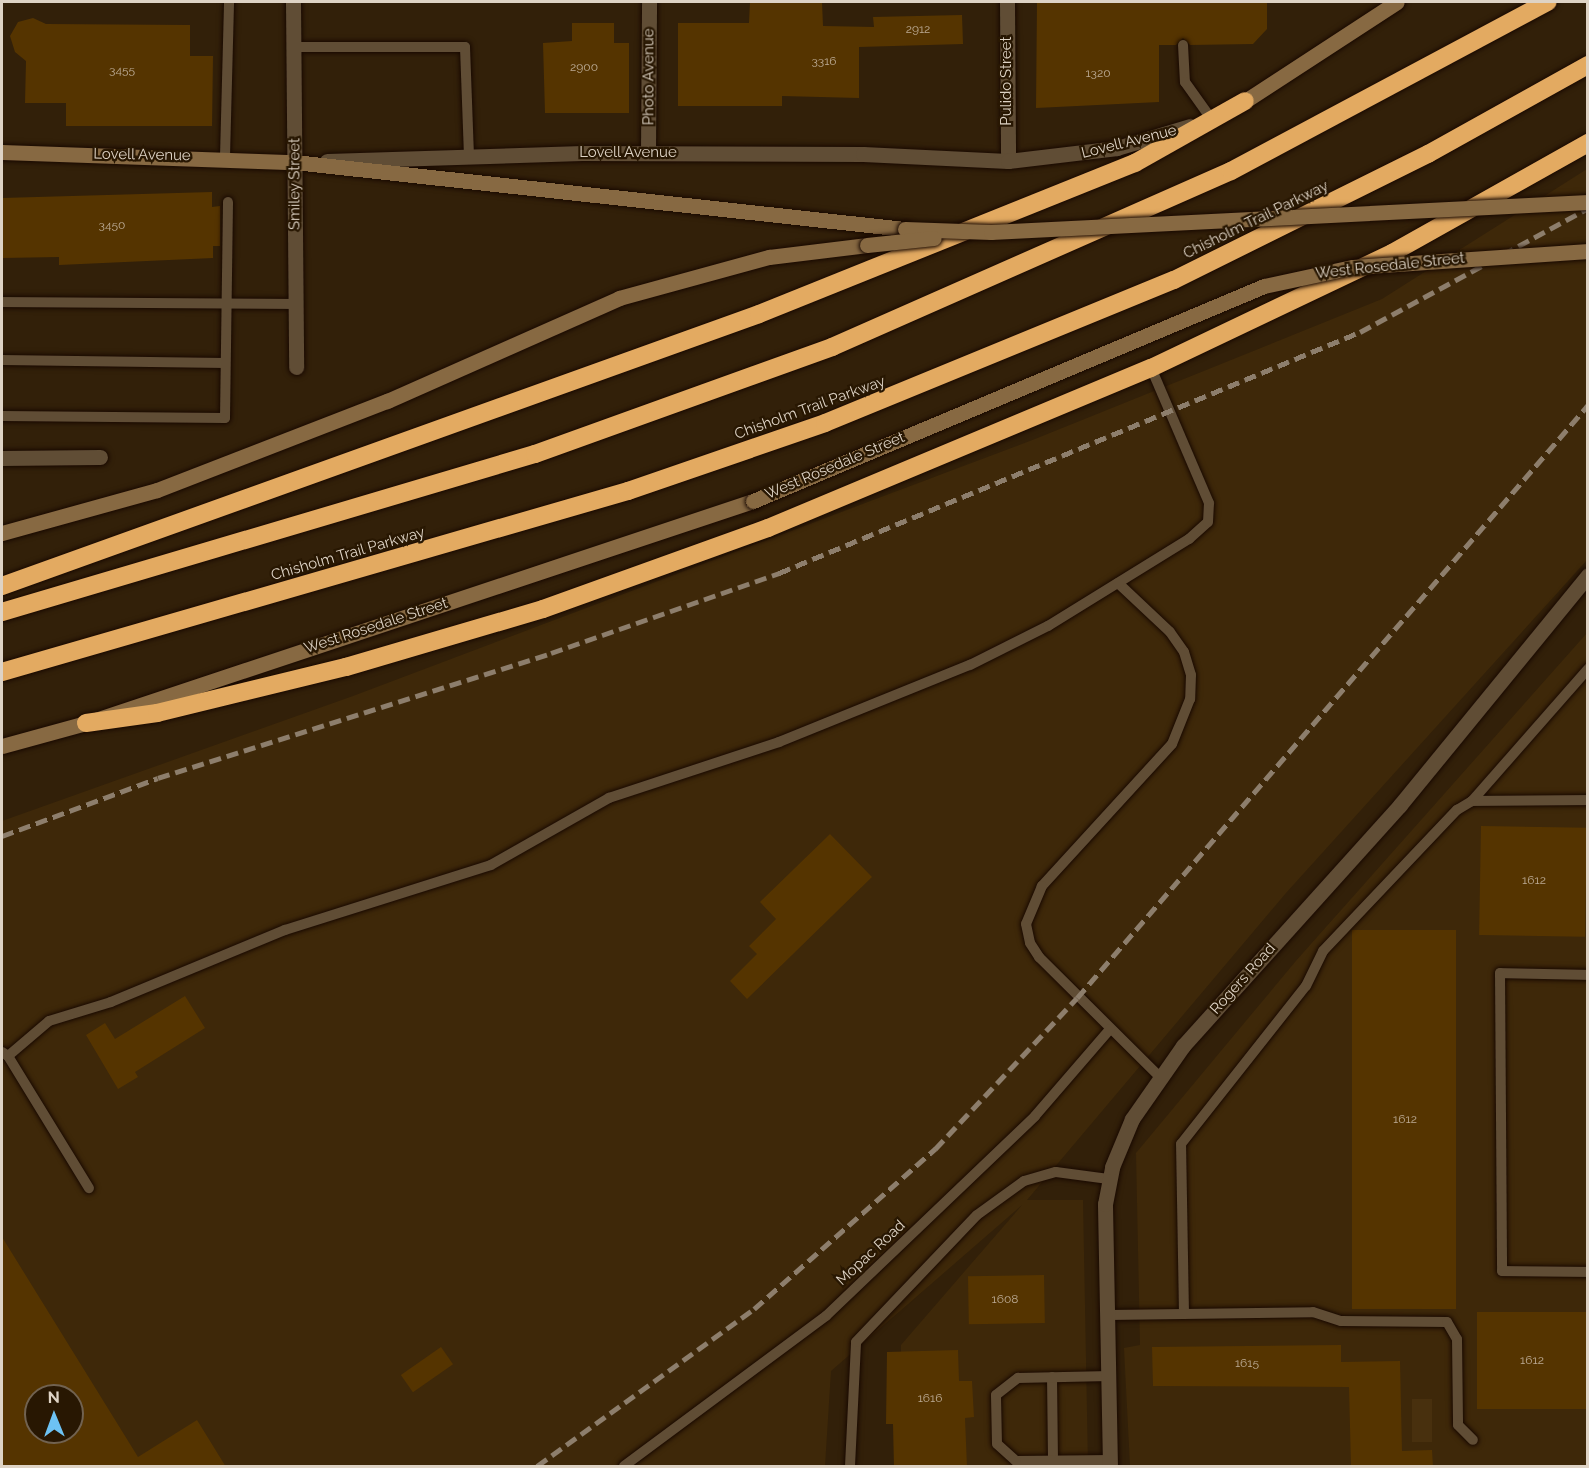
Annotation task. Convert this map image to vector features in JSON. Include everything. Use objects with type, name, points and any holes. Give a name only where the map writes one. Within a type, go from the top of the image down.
[{"type":"highway","points":[[2,612],[524,458],[832,347],[1153,207],[1397,85],[1548,2]]},
{"type":"highway","name":"Chisholm Trail Parkway","points":[[2,672],[606,498],[825,423],[1094,316],[1428,154],[1587,65]]},
{"type":"highway","points":[[2,586],[759,314],[1135,163],[1245,101]]},
{"type":"highway","points":[[86,723],[157,713],[346,667],[543,609],[768,528],[1150,368],[1392,253],[1587,143]]},
{"type":"main road","points":[[1245,101],[1397,2]]},
{"type":"main road","name":"Lovell Avenue","points":[[2,152],[225,157],[294,162]]},
{"type":"main road","points":[[294,162],[904,229],[991,232]]},
{"type":"main road","points":[[2,533],[157,490],[387,401],[619,298],[769,257],[991,232],[1587,202]]},
{"type":"main road","name":"West Rosedale Street","points":[[86,723],[753,501],[1264,286],[1353,267],[1587,251]]},
{"type":"main road","points":[[2,746],[86,723]]},
{"type":"street","name":"Smiley Street","points":[[293,2],[296,366]]},
{"type":"street","name":"Photo Avenue","points":[[648,153],[649,2]]},
{"type":"street","name":"Pulido Street","points":[[1007,2],[1008,161]]},
{"type":"street","name":"Lovell Avenue","points":[[294,162],[648,153],[863,154],[1008,161],[1117,148],[1210,117],[1245,101]]},
{"type":"street","points":[[2,458],[100,458]]},
{"type":"street","name":"Rogers Road","points":[[1110,1463],[1109,1179],[1132,1119],[1160,1077],[1400,805],[1587,575]]},
{"type":"lane","points":[[225,157],[229,2]]},
{"type":"lane","points":[[1183,45],[1185,82],[1210,117]]},
{"type":"lane","points":[[294,47],[465,47],[469,157]]},
{"type":"lane","points":[[2,416],[225,418],[228,202]]},
{"type":"lane","points":[[2,302],[296,303]]},
{"type":"lane","points":[[2,360],[225,363]]},
{"type":"lane","points":[[89,1188],[5,1054],[49,1020],[111,1002],[285,930],[491,866],[609,798],[779,742],[970,665],[1048,626],[1201,531],[1211,514],[1150,368]]},
{"type":"lane","points":[[1118,582],[1170,632],[1184,652],[1191,675],[1190,699],[1172,744],[1042,886],[1026,924],[1030,943],[1039,957],[1160,1077]]},
{"type":"lane","points":[[1184,1314],[1181,1144],[1306,986],[1323,951],[1457,810],[1472,801],[1587,669]]},
{"type":"lane","points":[[1472,801],[1587,800]]},
{"type":"lane","points":[[1587,975],[1500,974],[1502,1271],[1587,1272]]},
{"type":"lane","name":"Mopac Road","points":[[624,1467],[826,1316],[1035,1116],[1110,1029]]},
{"type":"lane","points":[[850,1467],[856,1342],[976,1215],[1024,1181],[1056,1172],[1109,1179]]},
{"type":"lane","points":[[1109,1315],[1313,1312],[1341,1321],[1447,1322],[1457,1339],[1458,1425],[1473,1440]]},
{"type":"lane","points":[[1110,1376],[1018,1378],[996,1395],[997,1444],[1016,1461],[1110,1463]]},
{"type":"lane","points":[[1052,1377],[1053,1461]]},
{"type":"shaded area","points":[[1587,169],[1587,560],[1286,893],[1027,1200],[1083,1200],[1088,1466],[900,1466],[901,1345],[1022,1205],[831,1371],[825,1466],[2,1466],[2,821],[353,696],[1035,439],[1382,299]]},
{"type":"shaded area","points":[[1587,633],[1587,1466],[1130,1466],[1124,1348],[1140,1345],[1136,1153],[1295,962]]},
{"type":"shaded area","points":[[1412,1399],[1432,1399],[1432,1442],[1412,1442]]},
{"type":"building","points":[[750,2],[822,2],[823,26],[874,27],[873,17],[962,15],[963,44],[859,47],[859,98],[782,96],[782,106],[678,106],[678,23],[749,23]]},
{"type":"building","points":[[1037,2],[1267,2],[1267,29],[1253,44],[1190,45],[1183,38],[1176,45],[1159,45],[1159,102],[1036,108]]},
{"type":"building","points":[[33,18],[46,24],[190,25],[190,56],[213,56],[212,126],[66,126],[66,103],[25,103],[26,61],[15,52],[10,36],[18,22]]},
{"type":"building","points":[[572,23],[614,23],[614,43],[629,43],[629,113],[545,113],[543,43],[572,41]]},
{"type":"building","points":[[212,192],[212,207],[220,206],[220,246],[213,246],[213,258],[59,265],[59,257],[2,258],[2,198]]},
{"type":"building","points":[[1481,826],[1587,828],[1585,937],[1479,935]]},
{"type":"building","points":[[830,834],[872,877],[747,999],[730,981],[757,954],[749,946],[776,919],[760,902]]},
{"type":"building","points":[[1352,930],[1456,930],[1456,1309],[1352,1309]]},
{"type":"building","points":[[185,996],[205,1028],[135,1072],[138,1077],[118,1089],[86,1035],[105,1023],[115,1039]]},
{"type":"building","points":[[2,1237],[138,1457],[197,1420],[226,1467],[2,1467]]},
{"type":"building","points":[[1044,1275],[1045,1323],[969,1324],[968,1276]]},
{"type":"building","points":[[1477,1312],[1587,1312],[1587,1409],[1477,1409]]},
{"type":"building","points":[[1341,1345],[1341,1362],[1400,1361],[1402,1451],[1432,1450],[1433,1467],[1351,1467],[1349,1387],[1153,1386],[1152,1347]]},
{"type":"building","points":[[441,1347],[453,1364],[413,1392],[401,1375]]},
{"type":"building","points":[[958,1350],[959,1381],[972,1381],[974,1417],[965,1418],[967,1467],[894,1467],[893,1424],[886,1424],[887,1352]]},
{"type":"railway","points":[[2,836],[158,778],[551,653],[779,573],[1360,332],[1588,208]]},
{"type":"railway","points":[[537,1466],[754,1309],[935,1149],[1077,998],[1588,405]]}]
